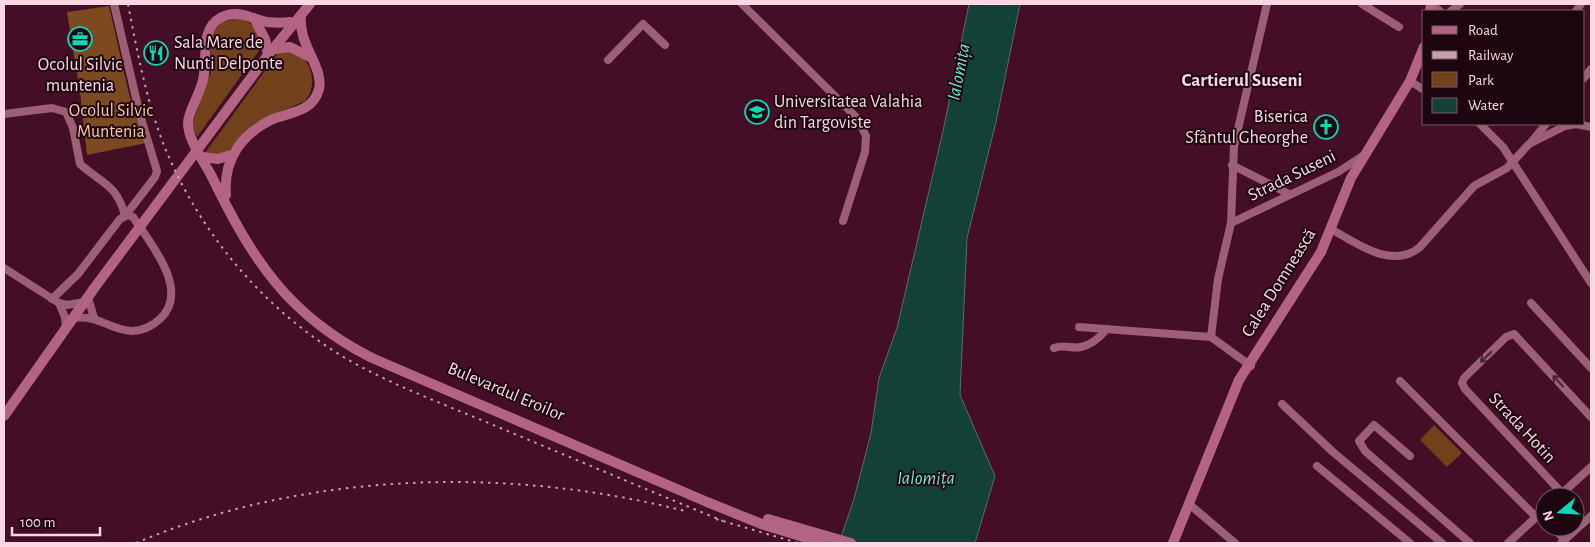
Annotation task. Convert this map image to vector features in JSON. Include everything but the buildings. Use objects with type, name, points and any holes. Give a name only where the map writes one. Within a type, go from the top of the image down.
[{"type":"main road","points":[[269,56],[272,46],[304,4]]},
{"type":"main road","points":[[4,416],[95,287],[310,4]]},
{"type":"main road","name":"Bulevardul Eroilor","points":[[290,22],[269,22],[239,14],[226,15],[219,19],[209,30],[205,45],[205,68],[202,90],[188,123],[212,178],[249,246],[269,276],[297,308],[338,339],[372,358],[707,502],[799,533],[851,543]]},
{"type":"main road","points":[[212,178],[229,157],[257,129],[273,120],[296,113],[310,104],[316,97],[320,80],[317,68],[302,39],[301,16]]},
{"type":"main road","points":[[254,18],[265,39],[269,56]]},
{"type":"main road","points":[[269,56],[290,47],[310,57]]},
{"type":"main road","name":"Calea Domnească","points":[[1178,543],[1228,404],[1249,365],[1321,252],[1333,230],[1354,169],[1412,82],[1422,53]]},
{"type":"main road","points":[[1412,82],[1422,64]]},
{"type":"main road","name":"Calea Domnească","points":[[1333,230],[1354,169],[1412,82]]},
{"type":"main road","points":[[202,157],[229,157]]},
{"type":"main road","points":[[226,195],[226,169],[229,157]]},
{"type":"main road","points":[[212,178],[226,169]]},
{"type":"main road","name":"Bulevardul Eroilor","points":[[212,178],[226,195],[263,260],[285,288],[320,321],[347,339],[417,371],[823,543]]},
{"type":"main road","name":"Calea Domnească","points":[[1174,543],[1191,505]]},
{"type":"street","points":[[56,301],[120,219],[125,216],[155,177],[157,171],[140,115],[114,4]]},
{"type":"street","points":[[742,4],[858,119],[866,136],[865,152],[844,221]]},
{"type":"street","points":[[1211,337],[1218,279],[1231,223],[1234,146],[1267,4]]},
{"type":"street","points":[[1362,4],[1399,26]]},
{"type":"street","points":[[608,60],[643,24],[666,45]]},
{"type":"street","points":[[1412,82],[1422,89]]},
{"type":"street","points":[[4,114],[52,108],[66,112],[73,128],[80,164],[112,187],[119,197],[125,216]]},
{"type":"street","points":[[1481,125],[1490,132],[1513,162],[1591,283]]},
{"type":"street","points":[[1490,132],[1495,125]]},
{"type":"street","points":[[1333,230],[1386,256],[1398,258],[1411,254],[1420,248],[1474,186],[1513,162],[1545,125]]},
{"type":"street","points":[[1530,144],[1570,125]]},
{"type":"street","points":[[1232,165],[1290,194]]},
{"type":"street","name":"Strada Suseni","points":[[1231,223],[1338,172],[1354,169]]},
{"type":"street","points":[[1338,172],[1344,177],[1348,186]]},
{"type":"street","points":[[73,318],[94,318],[126,330],[141,330],[162,317],[170,302],[170,283],[163,265],[133,217],[125,216]]},
{"type":"street","points":[[4,268],[56,301],[74,304],[86,300],[94,318]]},
{"type":"street","points":[[56,301],[65,317],[66,328]]},
{"type":"street","points":[[1531,303],[1591,368]]},
{"type":"street","points":[[1079,326],[1211,337],[1249,365]]},
{"type":"street","points":[[1054,348],[1058,346],[1082,347],[1093,342],[1107,329]]},
{"type":"street","name":"Strada Hotin","points":[[1553,487],[1464,389],[1462,383],[1464,378],[1506,337],[1514,334],[1591,417]]},
{"type":"street","points":[[1400,381],[1535,507]]},
{"type":"street","points":[[1282,404],[1333,452],[1442,543]]},
{"type":"street","points":[[1410,456],[1374,425],[1359,441],[1365,451],[1470,543]]},
{"type":"street","points":[[1317,466],[1410,543]]},
{"type":"street","points":[[1569,487],[1591,467]]},
{"type":"street","points":[[1191,505],[1235,543]]},
{"type":"street","points":[[1563,541],[1591,516]]},
{"type":"street","points":[[1508,543],[1535,520]]},
{"type":"green space","name":"Ocolul Silvic Muntenia","points":[[109,6],[129,94],[146,143],[87,155],[80,92],[67,12]]},
{"type":"green space","points":[[239,18],[253,25],[256,29],[260,37],[261,48],[197,137],[192,125],[211,72],[213,32],[222,22]]},
{"type":"green space","points":[[282,50],[291,51],[299,55],[310,68],[312,85],[305,101],[253,124],[224,156],[205,153],[277,54]]},
{"type":"green space","points":[[1434,425],[1462,453],[1447,467],[1420,440]]},
{"type":"water","name":"Ialomița","points":[[969,4],[1020,4],[996,122],[967,238],[960,395],[995,476],[975,543],[839,543],[854,499],[871,433],[879,378],[897,328],[943,131]]},
{"type":"railway","points":[[128,4],[147,92],[163,143],[178,177],[196,209],[240,269],[265,296],[293,321],[354,363],[390,381],[723,521]]},
{"type":"railway","points":[[136,543],[201,519],[269,501],[338,489],[408,483],[478,482],[548,487],[618,497],[685,511]]},
{"type":"railway","points":[[716,519],[798,543]]},
{"type":"place","name":"Ocolul Silvic muntenia","points":[[80,39]]},
{"type":"place","name":"Sala Mare de Nunti Delponte","points":[[156,53]]},
{"type":"place","name":"Universitatea Valahia din Targoviste","points":[[757,112]]},
{"type":"place","name":"Biserica Sfântul Gheorghe","points":[[1326,127]]},
{"type":"district","name":"Cartierul Suseni","points":[[1242,80]]}]
